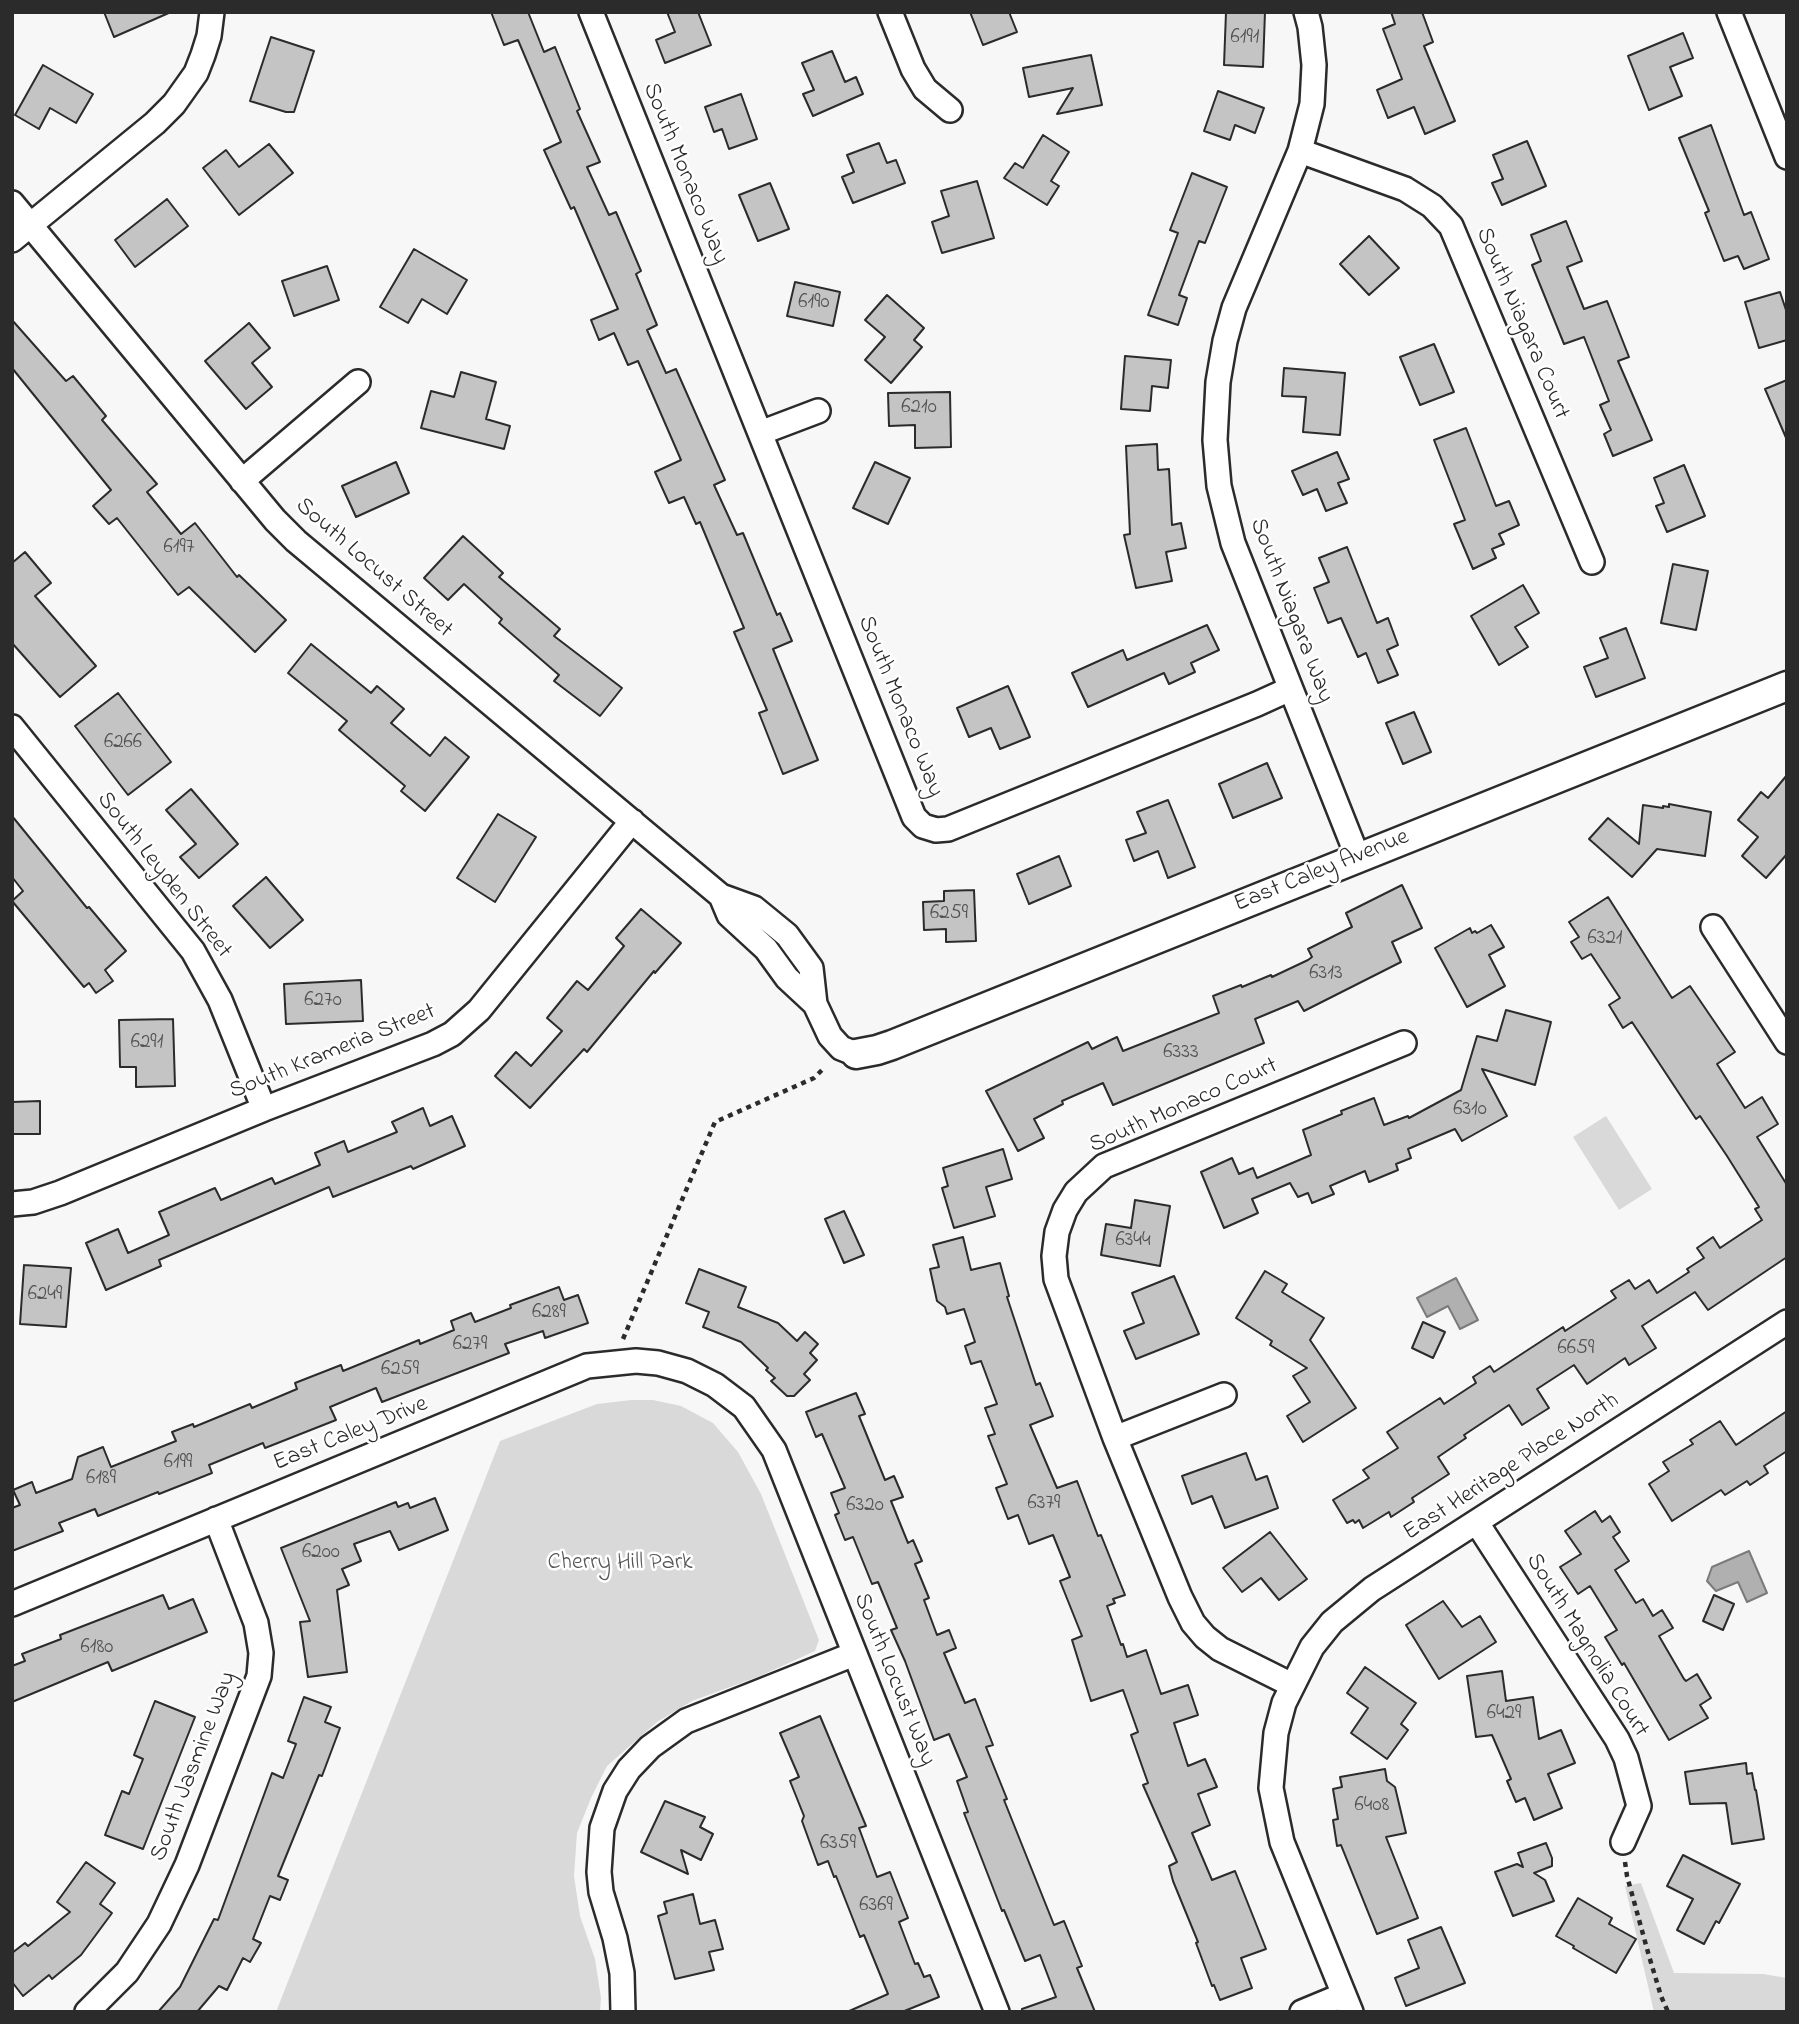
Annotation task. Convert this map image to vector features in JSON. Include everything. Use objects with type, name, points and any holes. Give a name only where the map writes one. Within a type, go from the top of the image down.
[{"type":"street","points":[[12,240],[155,123],[174,104],[196,73],[209,36],[212,12]]},
{"type":"street","name":"South Monaco Way","points":[[591,12],[914,817],[923,825],[936,830],[947,829],[1257,704],[1290,688]]},
{"type":"street","points":[[890,12],[913,69],[925,89],[950,110]]},
{"type":"street","name":"South Niagara Way","points":[[1306,12],[1314,65],[1312,104],[1300,151],[1234,308],[1218,382],[1215,440],[1219,486],[1233,543],[1358,858]]},
{"type":"street","points":[[1730,12],[1787,157]]},
{"type":"street","name":"South Niagara Court","points":[[1300,151],[1405,189],[1432,206],[1451,226],[1592,562]]},
{"type":"street","name":"South Locust Street","points":[[12,203],[242,481],[296,541],[721,896],[729,915],[766,949],[787,978],[815,1004],[836,1043],[856,1054]]},
{"type":"street","points":[[242,481],[358,382]]},
{"type":"street","points":[[760,433],[818,411]]},
{"type":"street","name":"East Caley Avenue","points":[[856,1054],[884,1048],[1787,686]]},
{"type":"street","name":"South Leyden Street","points":[[12,727],[193,951],[220,1000],[264,1109]]},
{"type":"street","name":"South Krameria Street","points":[[12,1204],[33,1202],[60,1193],[264,1109],[433,1044],[467,1023],[632,821]]},
{"type":"street","points":[[1713,927],[1787,1042]]},
{"type":"street","name":"South Monaco Court","points":[[1292,1685],[1220,1649],[1193,1623],[1115,1438],[1056,1279],[1054,1256],[1057,1232],[1065,1210],[1076,1192],[1104,1166],[1404,1043]]},
{"type":"street","name":"East Heritage Place North","points":[[1347,2003],[1282,1842],[1273,1804],[1272,1774],[1276,1734],[1284,1703],[1312,1647],[1332,1622],[1371,1589],[1787,1322]]},
{"type":"street","name":"East Caley Drive","points":[[12,1604],[587,1366],[658,1363],[687,1371],[715,1385]]},
{"type":"street","name":"South Locust Way","points":[[715,1385],[744,1407],[774,1450],[997,2012]]},
{"type":"street","points":[[1115,1438],[1224,1395]]},
{"type":"street","name":"South Jasmine Way","points":[[87,2012],[127,1972],[159,1924],[187,1865],[259,1676],[261,1653],[256,1623],[216,1519]]},
{"type":"street","name":"South Magnolia Court","points":[[1477,1523],[1626,1758],[1639,1806],[1623,1842]]},
{"type":"street","points":[[623,2012],[622,1973],[601,1892],[599,1872],[602,1828],[615,1791],[629,1769],[650,1747],[686,1721],[854,1654]]},
{"type":"street","points":[[1303,2012],[1347,2003]]},
{"type":"path","points":[[612,1363],[715,1122],[814,1078],[823,1069]]},
{"type":"path","points":[[1623,1842],[1627,1877],[1668,2012]]},
{"type":"green space","points":[[1606,1116],[1652,1189],[1619,1210],[1573,1137]]},
{"type":"green space","name":"Cherry Hill Park","points":[[653,1400],[681,1406],[713,1423],[738,1452],[761,1494],[819,1640],[815,1651],[760,1676],[692,1701],[657,1722],[607,1766],[577,1833],[574,1876],[580,1916],[595,1959],[601,1998],[600,2012],[276,2012],[500,1441],[597,1404]]},
{"type":"green space","points":[[1641,1883],[1674,1973],[1763,1974],[1787,1978],[1787,2012],[1654,2012],[1625,1886]]},
{"type":"shaded area","points":[[1456,1278],[1478,1320],[1460,1329],[1448,1306],[1427,1317],[1417,1298]]},
{"type":"shaded area","points":[[1749,1551],[1767,1593],[1747,1602],[1738,1582],[1716,1591],[1707,1581],[1712,1567]]},
{"type":"building","points":[[104,12],[171,12],[114,37]]},
{"type":"building","points":[[491,12],[528,12],[544,52],[555,47],[580,109],[577,111],[600,162],[587,167],[609,215],[616,212],[641,271],[636,274],[657,325],[647,330],[666,373],[676,369],[725,480],[714,485],[737,535],[743,533],[777,615],[780,613],[792,641],[773,649],[818,760],[783,774],[759,713],[767,710],[734,632],[744,628],[700,522],[696,524],[684,497],[669,503],[655,472],[681,460],[638,361],[628,365],[614,333],[599,340],[591,320],[618,309],[574,207],[571,209],[544,150],[561,142],[518,40],[504,45]]},
{"type":"building","points":[[667,12],[698,12],[711,45],[665,63],[656,40],[675,32]]},
{"type":"building","points":[[970,12],[1009,12],[1017,32],[983,45]]},
{"type":"building","points":[[1226,12],[1265,12],[1263,67],[1224,65]]},
{"type":"building","points":[[1391,12],[1422,12],[1433,42],[1424,46],[1455,121],[1425,134],[1414,107],[1388,118],[1377,90],[1402,79],[1383,29],[1395,24]]},
{"type":"building","points":[[1683,33],[1693,58],[1670,67],[1682,96],[1649,110],[1628,56]]},
{"type":"building","points":[[271,37],[314,51],[294,112],[250,101]]},
{"type":"building","points":[[832,51],[845,82],[856,77],[863,94],[813,116],[803,94],[814,90],[802,63]]},
{"type":"building","points":[[1091,55],[1102,105],[1057,114],[1073,88],[1029,97],[1023,68]]},
{"type":"building","points":[[43,65],[93,94],[76,123],[50,108],[39,129],[15,115]]},
{"type":"building","points":[[1218,91],[1264,108],[1255,133],[1235,125],[1230,140],[1204,131]]},
{"type":"building","points":[[741,94],[757,139],[729,149],[722,129],[714,132],[705,107]]},
{"type":"building","points":[[1711,125],[1744,215],[1751,212],[1769,259],[1744,269],[1738,256],[1724,261],[1705,213],[1709,211],[1679,138]]},
{"type":"building","points":[[1043,135],[1069,152],[1051,181],[1059,186],[1047,205],[1004,178],[1015,163],[1023,168]]},
{"type":"building","points":[[1527,141],[1546,186],[1502,205],[1492,183],[1503,179],[1493,155]]},
{"type":"building","points":[[879,143],[887,163],[896,160],[905,183],[853,203],[842,177],[854,172],[847,155]]},
{"type":"building","points":[[269,144],[293,173],[239,215],[203,168],[226,150],[239,167]]},
{"type":"building","points":[[1192,173],[1227,187],[1205,243],[1199,241],[1179,295],[1187,298],[1178,325],[1148,315],[1178,233],[1170,230]]},
{"type":"building","points":[[977,181],[994,238],[942,253],[932,222],[949,216],[941,191]]},
{"type":"building","points":[[770,183],[789,229],[758,241],[739,195]]},
{"type":"building","points":[[167,199],[188,226],[135,267],[115,240]]},
{"type":"building","points":[[1566,221],[1582,261],[1567,267],[1584,309],[1607,301],[1629,357],[1618,361],[1652,440],[1613,456],[1604,434],[1611,430],[1600,405],[1609,401],[1584,337],[1564,344],[1532,265],[1541,261],[1531,235]]},
{"type":"building","points":[[1369,236],[1399,268],[1369,295],[1340,264]]},
{"type":"building","points":[[414,249],[467,280],[447,314],[422,299],[408,323],[380,307]]},
{"type":"building","points":[[327,266],[339,300],[294,316],[282,281]]},
{"type":"building","points":[[795,282],[840,292],[833,326],[787,316]]},
{"type":"building","points":[[1780,292],[1787,313],[1787,340],[1759,348],[1745,302]]},
{"type":"building","points":[[887,295],[924,328],[914,340],[922,347],[891,383],[865,360],[885,337],[865,320]]},
{"type":"building","points":[[12,320],[66,381],[73,376],[106,416],[102,420],[157,484],[147,492],[181,534],[195,523],[237,577],[239,575],[286,620],[255,652],[189,587],[178,595],[117,518],[109,524],[93,506],[111,490],[12,368]]},
{"type":"building","points":[[249,323],[270,348],[252,363],[272,387],[246,409],[205,361]]},
{"type":"building","points":[[1434,344],[1454,392],[1420,405],[1400,357]]},
{"type":"building","points":[[1125,356],[1171,360],[1168,388],[1152,386],[1150,411],[1121,409]]},
{"type":"building","points":[[1284,368],[1345,373],[1340,435],[1303,432],[1306,397],[1282,396]]},
{"type":"building","points":[[461,372],[496,382],[486,419],[510,426],[504,449],[421,428],[431,391],[454,397]]},
{"type":"building","points":[[1787,380],[1787,440],[1765,389]]},
{"type":"building","points":[[950,392],[951,447],[915,448],[915,425],[889,426],[888,393]]},
{"type":"building","points":[[1466,428],[1496,506],[1509,501],[1519,525],[1499,534],[1504,544],[1492,549],[1496,558],[1473,569],[1454,524],[1465,520],[1434,440]]},
{"type":"building","points":[[1157,444],[1158,470],[1169,469],[1172,525],[1181,523],[1186,548],[1166,552],[1172,581],[1136,588],[1124,535],[1130,534],[1126,446]]},
{"type":"building","points":[[1337,452],[1349,479],[1338,483],[1347,503],[1326,511],[1317,489],[1303,495],[1292,471]]},
{"type":"building","points":[[396,462],[409,493],[356,517],[342,486]]},
{"type":"building","points":[[875,462],[910,478],[888,524],[853,508]]},
{"type":"building","points":[[1684,465],[1705,516],[1667,532],[1656,506],[1664,503],[1654,478]]},
{"type":"building","points":[[463,536],[503,573],[499,577],[560,629],[554,636],[622,688],[600,716],[554,681],[559,675],[499,623],[502,619],[464,584],[448,600],[424,578]]},
{"type":"building","points":[[1347,547],[1377,623],[1388,618],[1398,645],[1387,650],[1398,675],[1378,683],[1366,653],[1358,657],[1341,618],[1328,623],[1314,588],[1329,582],[1319,558]]},
{"type":"building","points":[[25,552],[51,583],[35,596],[96,666],[60,697],[12,643],[12,563]]},
{"type":"building","points":[[1673,564],[1708,571],[1696,630],[1661,623]]},
{"type":"building","points":[[1523,585],[1539,613],[1515,627],[1528,647],[1499,665],[1471,616]]},
{"type":"building","points":[[1207,625],[1219,650],[1191,663],[1195,672],[1169,684],[1164,673],[1088,707],[1072,673],[1123,650],[1127,660]]},
{"type":"building","points":[[1626,628],[1645,678],[1596,697],[1584,667],[1608,658],[1600,638]]},
{"type":"building","points":[[311,644],[371,693],[377,686],[404,709],[391,723],[430,756],[445,737],[469,757],[425,811],[401,791],[405,786],[339,730],[347,721],[288,673]]},
{"type":"building","points":[[1008,686],[1030,737],[1000,749],[991,728],[969,737],[957,708]]},
{"type":"building","points":[[118,693],[171,762],[128,795],[75,726]]},
{"type":"building","points":[[1414,712],[1431,752],[1403,764],[1386,723]]},
{"type":"building","points":[[1267,763],[1282,798],[1233,818],[1219,784]]},
{"type":"building","points":[[1787,775],[1787,854],[1766,878],[1742,856],[1758,837],[1738,820],[1761,792],[1768,798]]},
{"type":"building","points":[[191,789],[238,844],[199,878],[180,857],[196,844],[166,810]]},
{"type":"building","points":[[1168,800],[1195,867],[1168,878],[1158,851],[1134,861],[1126,840],[1146,833],[1137,812]]},
{"type":"building","points":[[1669,804],[1711,812],[1705,856],[1657,849],[1632,877],[1589,839],[1608,818],[1639,844],[1643,805],[1663,808],[1669,807]]},
{"type":"building","points":[[498,814],[536,837],[495,902],[457,878]]},
{"type":"building","points":[[12,816],[126,951],[105,970],[113,981],[96,993],[89,983],[84,987],[12,901],[23,891],[12,877]]},
{"type":"building","points":[[1059,856],[1071,886],[1029,904],[1017,874]]},
{"type":"building","points":[[266,877],[303,920],[270,948],[233,906]]},
{"type":"building","points":[[1402,885],[1422,928],[1392,942],[1401,962],[1304,1011],[1298,1001],[1255,1019],[1264,1043],[1113,1105],[1103,1083],[1062,1101],[1063,1104],[1034,1119],[1044,1138],[1018,1151],[986,1091],[1088,1042],[1092,1049],[1117,1037],[1123,1051],[1219,1013],[1213,996],[1271,975],[1272,977],[1308,960],[1312,957],[1308,949],[1352,927],[1346,913]]},
{"type":"building","points":[[974,890],[976,941],[946,942],[946,929],[924,930],[923,902],[944,901],[944,891]]},
{"type":"building","points":[[1608,897],[1672,998],[1690,986],[1735,1052],[1717,1064],[1745,1108],[1762,1097],[1778,1124],[1757,1137],[1787,1185],[1787,1257],[1708,1310],[1695,1292],[1642,1326],[1656,1348],[1629,1365],[1625,1358],[1587,1384],[1574,1365],[1537,1389],[1549,1408],[1522,1425],[1509,1405],[1464,1435],[1466,1438],[1438,1457],[1449,1474],[1412,1498],[1414,1502],[1391,1517],[1389,1512],[1363,1528],[1359,1520],[1347,1523],[1333,1500],[1369,1478],[1363,1470],[1398,1448],[1387,1432],[1440,1398],[1444,1404],[1476,1383],[1473,1377],[1490,1366],[1494,1372],[1563,1327],[1565,1331],[1616,1298],[1611,1291],[1629,1280],[1635,1289],[1649,1280],[1657,1293],[1689,1272],[1687,1269],[1704,1258],[1697,1248],[1713,1237],[1720,1248],[1762,1220],[1755,1209],[1759,1207],[1727,1156],[1700,1116],[1696,1119],[1632,1022],[1623,1028],[1609,1005],[1620,998],[1591,954],[1582,959],[1571,942],[1579,937],[1569,922]]},
{"type":"building","points":[[641,909],[681,943],[655,973],[654,971],[587,1052],[584,1049],[530,1108],[495,1076],[516,1052],[531,1066],[562,1031],[547,1018],[577,981],[588,990],[624,946],[616,938]]},
{"type":"building","points":[[1491,925],[1504,947],[1489,955],[1505,986],[1467,1007],[1435,948],[1470,928],[1472,933],[1477,933]]},
{"type":"building","points":[[361,980],[363,1021],[286,1024],[284,984]]},
{"type":"building","points":[[1506,1010],[1551,1022],[1535,1085],[1482,1069],[1507,1116],[1462,1141],[1455,1129],[1408,1149],[1411,1158],[1396,1164],[1398,1170],[1369,1182],[1365,1171],[1330,1186],[1334,1194],[1312,1203],[1308,1193],[1298,1197],[1290,1183],[1252,1199],[1258,1213],[1224,1228],[1201,1172],[1232,1158],[1239,1174],[1253,1168],[1257,1178],[1311,1155],[1303,1130],[1374,1098],[1384,1125],[1408,1116],[1409,1118],[1461,1090],[1477,1036],[1497,1041]]},
{"type":"building","points":[[173,1019],[175,1086],[136,1087],[136,1067],[120,1067],[119,1020]]},
{"type":"building","points":[[40,1101],[40,1134],[12,1134],[12,1102]]},
{"type":"building","points":[[423,1108],[430,1126],[452,1116],[465,1146],[413,1169],[411,1166],[333,1197],[329,1187],[159,1260],[161,1266],[106,1290],[86,1243],[118,1229],[128,1253],[169,1235],[159,1212],[215,1188],[221,1200],[272,1178],[275,1184],[320,1165],[315,1153],[344,1141],[348,1152],[397,1132],[392,1122]]},
{"type":"building","points":[[1003,1149],[1012,1179],[986,1187],[995,1216],[954,1228],[942,1188],[948,1186],[943,1168]]},
{"type":"building","points":[[1135,1200],[1170,1206],[1160,1266],[1101,1255],[1106,1224],[1131,1228]]},
{"type":"building","points":[[844,1211],[864,1255],[844,1263],[825,1219]]},
{"type":"building","points":[[963,1237],[971,1270],[1000,1263],[1009,1296],[1007,1297],[1036,1385],[1040,1383],[1053,1416],[1030,1425],[1057,1488],[1077,1481],[1098,1536],[1101,1535],[1125,1595],[1113,1599],[1115,1603],[1107,1606],[1127,1657],[1146,1650],[1161,1694],[1188,1685],[1198,1715],[1174,1723],[1188,1766],[1205,1759],[1217,1787],[1198,1794],[1210,1825],[1192,1833],[1212,1880],[1235,1871],[1266,1949],[1241,1958],[1252,1988],[1220,2000],[1214,1985],[1212,1986],[1196,1943],[1198,1942],[1173,1881],[1169,1866],[1177,1862],[1143,1785],[1148,1783],[1131,1735],[1138,1732],[1123,1690],[1091,1701],[1072,1640],[1082,1636],[1060,1581],[1070,1577],[1053,1535],[1029,1544],[1018,1515],[1008,1519],[996,1488],[1007,1484],[988,1436],[995,1434],[985,1408],[997,1404],[981,1361],[971,1364],[965,1346],[975,1342],[964,1309],[947,1314],[945,1307],[937,1301],[930,1269],[939,1267],[933,1245]]},
{"type":"building","points":[[24,1265],[71,1268],[66,1327],[20,1324]]},
{"type":"building","points":[[699,1269],[746,1287],[738,1307],[778,1323],[797,1341],[805,1332],[818,1344],[810,1353],[817,1360],[804,1374],[810,1380],[794,1396],[787,1396],[771,1381],[775,1378],[766,1370],[768,1368],[741,1342],[703,1327],[709,1312],[686,1303]]},
{"type":"building","points":[[1265,1271],[1287,1284],[1282,1292],[1324,1318],[1310,1340],[1356,1408],[1303,1442],[1287,1416],[1310,1402],[1293,1376],[1307,1368],[1270,1345],[1272,1341],[1236,1318]]},
{"type":"building","points":[[1174,1276],[1199,1334],[1136,1359],[1124,1331],[1144,1323],[1132,1293]]},
{"type":"building","points":[[559,1287],[564,1300],[578,1295],[588,1323],[545,1338],[543,1331],[505,1344],[509,1353],[382,1402],[376,1388],[330,1407],[336,1420],[265,1448],[263,1443],[209,1465],[212,1473],[159,1494],[158,1492],[98,1516],[95,1509],[59,1523],[63,1531],[12,1551],[12,1508],[20,1505],[13,1490],[32,1482],[36,1493],[72,1479],[78,1457],[103,1447],[111,1467],[176,1441],[172,1432],[193,1424],[194,1427],[250,1404],[252,1408],[297,1389],[295,1383],[341,1365],[343,1371],[419,1340],[420,1344],[454,1330],[451,1321],[471,1313],[475,1322],[511,1308],[510,1305]]},
{"type":"building","points":[[1423,1322],[1445,1332],[1433,1358],[1412,1348]]},
{"type":"building","points":[[856,1393],[865,1414],[859,1416],[885,1480],[894,1476],[903,1497],[891,1501],[908,1543],[913,1540],[922,1561],[915,1564],[929,1598],[924,1600],[937,1635],[949,1630],[956,1648],[944,1653],[965,1703],[975,1699],[993,1745],[986,1747],[1007,1799],[1004,1800],[1054,1925],[1064,1921],[1082,1966],[1077,1968],[1095,2012],[1022,2012],[1022,2009],[1056,1997],[1040,1955],[1025,1961],[1004,1910],[1002,1911],[964,1813],[968,1812],[957,1781],[967,1777],[949,1734],[934,1740],[891,1630],[897,1628],[878,1582],[872,1584],[853,1537],[845,1540],[835,1515],[839,1513],[831,1493],[845,1488],[822,1434],[816,1437],[806,1412]]},
{"type":"building","points":[[1787,1411],[1787,1451],[1764,1466],[1768,1473],[1750,1485],[1747,1481],[1725,1495],[1721,1490],[1672,1521],[1649,1484],[1669,1471],[1663,1462],[1693,1444],[1690,1440],[1720,1421],[1736,1445]]},
{"type":"building","points":[[1246,1453],[1256,1480],[1267,1476],[1278,1508],[1225,1528],[1212,1496],[1192,1504],[1182,1476]]},
{"type":"building","points":[[435,1498],[448,1530],[399,1550],[390,1531],[354,1544],[361,1561],[342,1569],[349,1585],[337,1590],[347,1672],[308,1677],[300,1622],[310,1621],[281,1548],[396,1502],[398,1507],[408,1503],[410,1508]]},
{"type":"building","points":[[1595,1511],[1602,1522],[1610,1516],[1620,1532],[1613,1537],[1629,1561],[1615,1570],[1636,1603],[1643,1599],[1653,1616],[1662,1610],[1673,1628],[1659,1636],[1684,1679],[1686,1681],[1697,1674],[1711,1698],[1700,1705],[1708,1718],[1669,1740],[1624,1663],[1622,1665],[1605,1637],[1617,1630],[1590,1586],[1578,1594],[1560,1567],[1581,1554],[1565,1531]]},
{"type":"building","points":[[1270,1532],[1307,1579],[1279,1600],[1261,1578],[1242,1592],[1223,1568]]},
{"type":"building","points":[[163,1595],[169,1609],[193,1599],[207,1632],[112,1671],[108,1662],[12,1702],[12,1666],[25,1661],[22,1654],[61,1639],[60,1635]]},
{"type":"building","points":[[1714,1595],[1734,1604],[1723,1630],[1703,1621]]},
{"type":"building","points":[[1443,1601],[1462,1627],[1480,1616],[1496,1642],[1439,1679],[1406,1625]]},
{"type":"building","points":[[1365,1667],[1416,1703],[1401,1724],[1408,1730],[1387,1759],[1351,1733],[1368,1708],[1347,1693]]},
{"type":"building","points":[[1502,1671],[1506,1701],[1533,1697],[1539,1739],[1561,1730],[1575,1763],[1548,1774],[1562,1808],[1534,1820],[1525,1798],[1516,1802],[1507,1781],[1511,1779],[1492,1735],[1476,1737],[1467,1676]]},
{"type":"building","points":[[304,1697],[331,1707],[325,1722],[340,1728],[278,1876],[288,1880],[280,1900],[270,1896],[253,1939],[261,1943],[250,1962],[243,1958],[227,1990],[219,1986],[197,2012],[158,2012],[180,1987],[214,1919],[218,1920],[272,1773],[283,1778],[296,1744],[288,1741]]},
{"type":"building","points":[[155,1701],[195,1717],[143,1849],[105,1835],[122,1791],[129,1794],[143,1759],[134,1755]]},
{"type":"building","points":[[820,1716],[866,1826],[859,1828],[877,1877],[890,1872],[908,1918],[899,1922],[915,1964],[918,1963],[924,1977],[930,1975],[939,1997],[902,2012],[847,2012],[888,1994],[864,1935],[860,1937],[828,1861],[818,1865],[802,1821],[804,1816],[790,1781],[799,1777],[780,1733]]},
{"type":"building","points":[[1746,1763],[1747,1774],[1752,1773],[1764,1839],[1732,1844],[1726,1803],[1690,1804],[1685,1772]]},
{"type":"building","points":[[1385,1769],[1387,1781],[1395,1787],[1406,1833],[1386,1837],[1418,1918],[1377,1934],[1341,1845],[1337,1846],[1333,1820],[1338,1819],[1333,1789],[1342,1787],[1340,1777]]},
{"type":"building","points":[[665,1801],[705,1817],[700,1827],[713,1834],[701,1860],[681,1850],[688,1874],[641,1852]]},
{"type":"building","points":[[1546,1843],[1552,1866],[1534,1873],[1545,1880],[1554,1901],[1513,1916],[1495,1872],[1517,1864],[1523,1867],[1518,1853]]},
{"type":"building","points":[[1683,1855],[1740,1884],[1704,1944],[1677,1930],[1693,1899],[1667,1886]]},
{"type":"building","points":[[86,1862],[115,1883],[100,1904],[112,1913],[81,1955],[52,1979],[49,1975],[23,1996],[12,1982],[12,1953],[25,1943],[28,1946],[70,1912],[57,1902]]},
{"type":"building","points":[[693,1894],[700,1924],[715,1920],[723,1949],[709,1952],[714,1970],[675,1979],[658,1916],[667,1913],[664,1902]]},
{"type":"building","points":[[1578,1898],[1612,1918],[1609,1924],[1636,1939],[1616,1973],[1556,1936]]},
{"type":"building","points":[[1441,1927],[1465,1983],[1406,2006],[1395,1978],[1419,1968],[1408,1940]]}]
